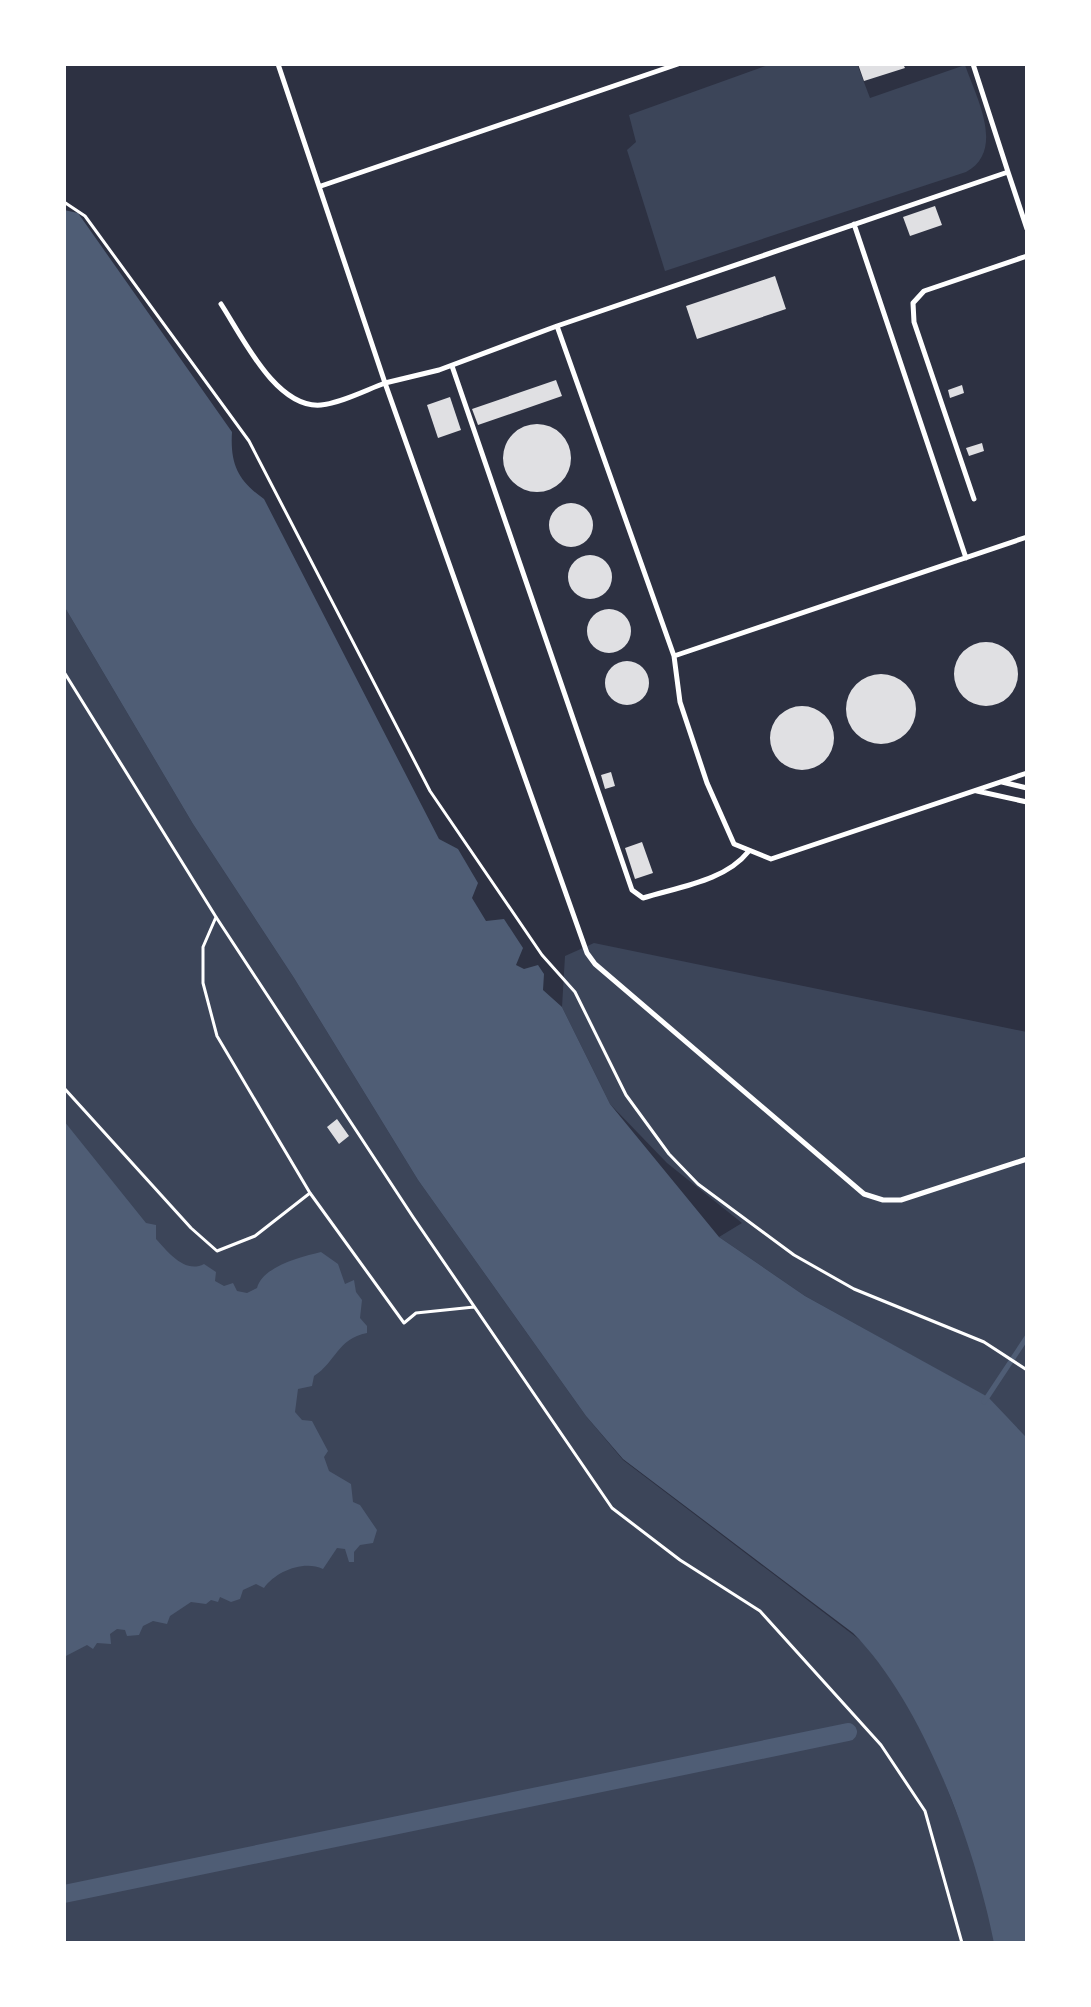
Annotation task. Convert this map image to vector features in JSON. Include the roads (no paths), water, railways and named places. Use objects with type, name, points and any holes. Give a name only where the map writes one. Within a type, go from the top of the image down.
[{"type":"lane","points":[[278,64],[385,383],[587,953],[595,964],[864,1194],[883,1200],[901,1200],[1027,1159]]},
{"type":"lane","points":[[321,186],[678,64]]},
{"type":"lane","points":[[973,64],[1027,229]]},
{"type":"lane","points":[[221,304],[269,379],[305,404],[322,405],[385,383],[452,366],[557,326],[1008,172]]},
{"type":"lane","points":[[854,224],[966,558]]},
{"type":"lane","points":[[974,499],[914,322],[913,303],[924,291],[1027,256]]},
{"type":"lane","points":[[557,326],[674,656],[680,702],[707,783],[734,844],[771,859],[1026,774]]},
{"type":"lane","points":[[452,366],[632,890],[643,898],[723,873],[737,866],[748,852]]},
{"type":"lane","points":[[674,656],[1027,537]]},
{"type":"lane","points":[[1001,782],[1027,788]]},
{"type":"lane","points":[[976,791],[1027,802]]},
{"type":"waterway","points":[[984,1402],[1027,1337]]},
{"type":"waterway","points":[[64,1894],[848,1732]]}]
